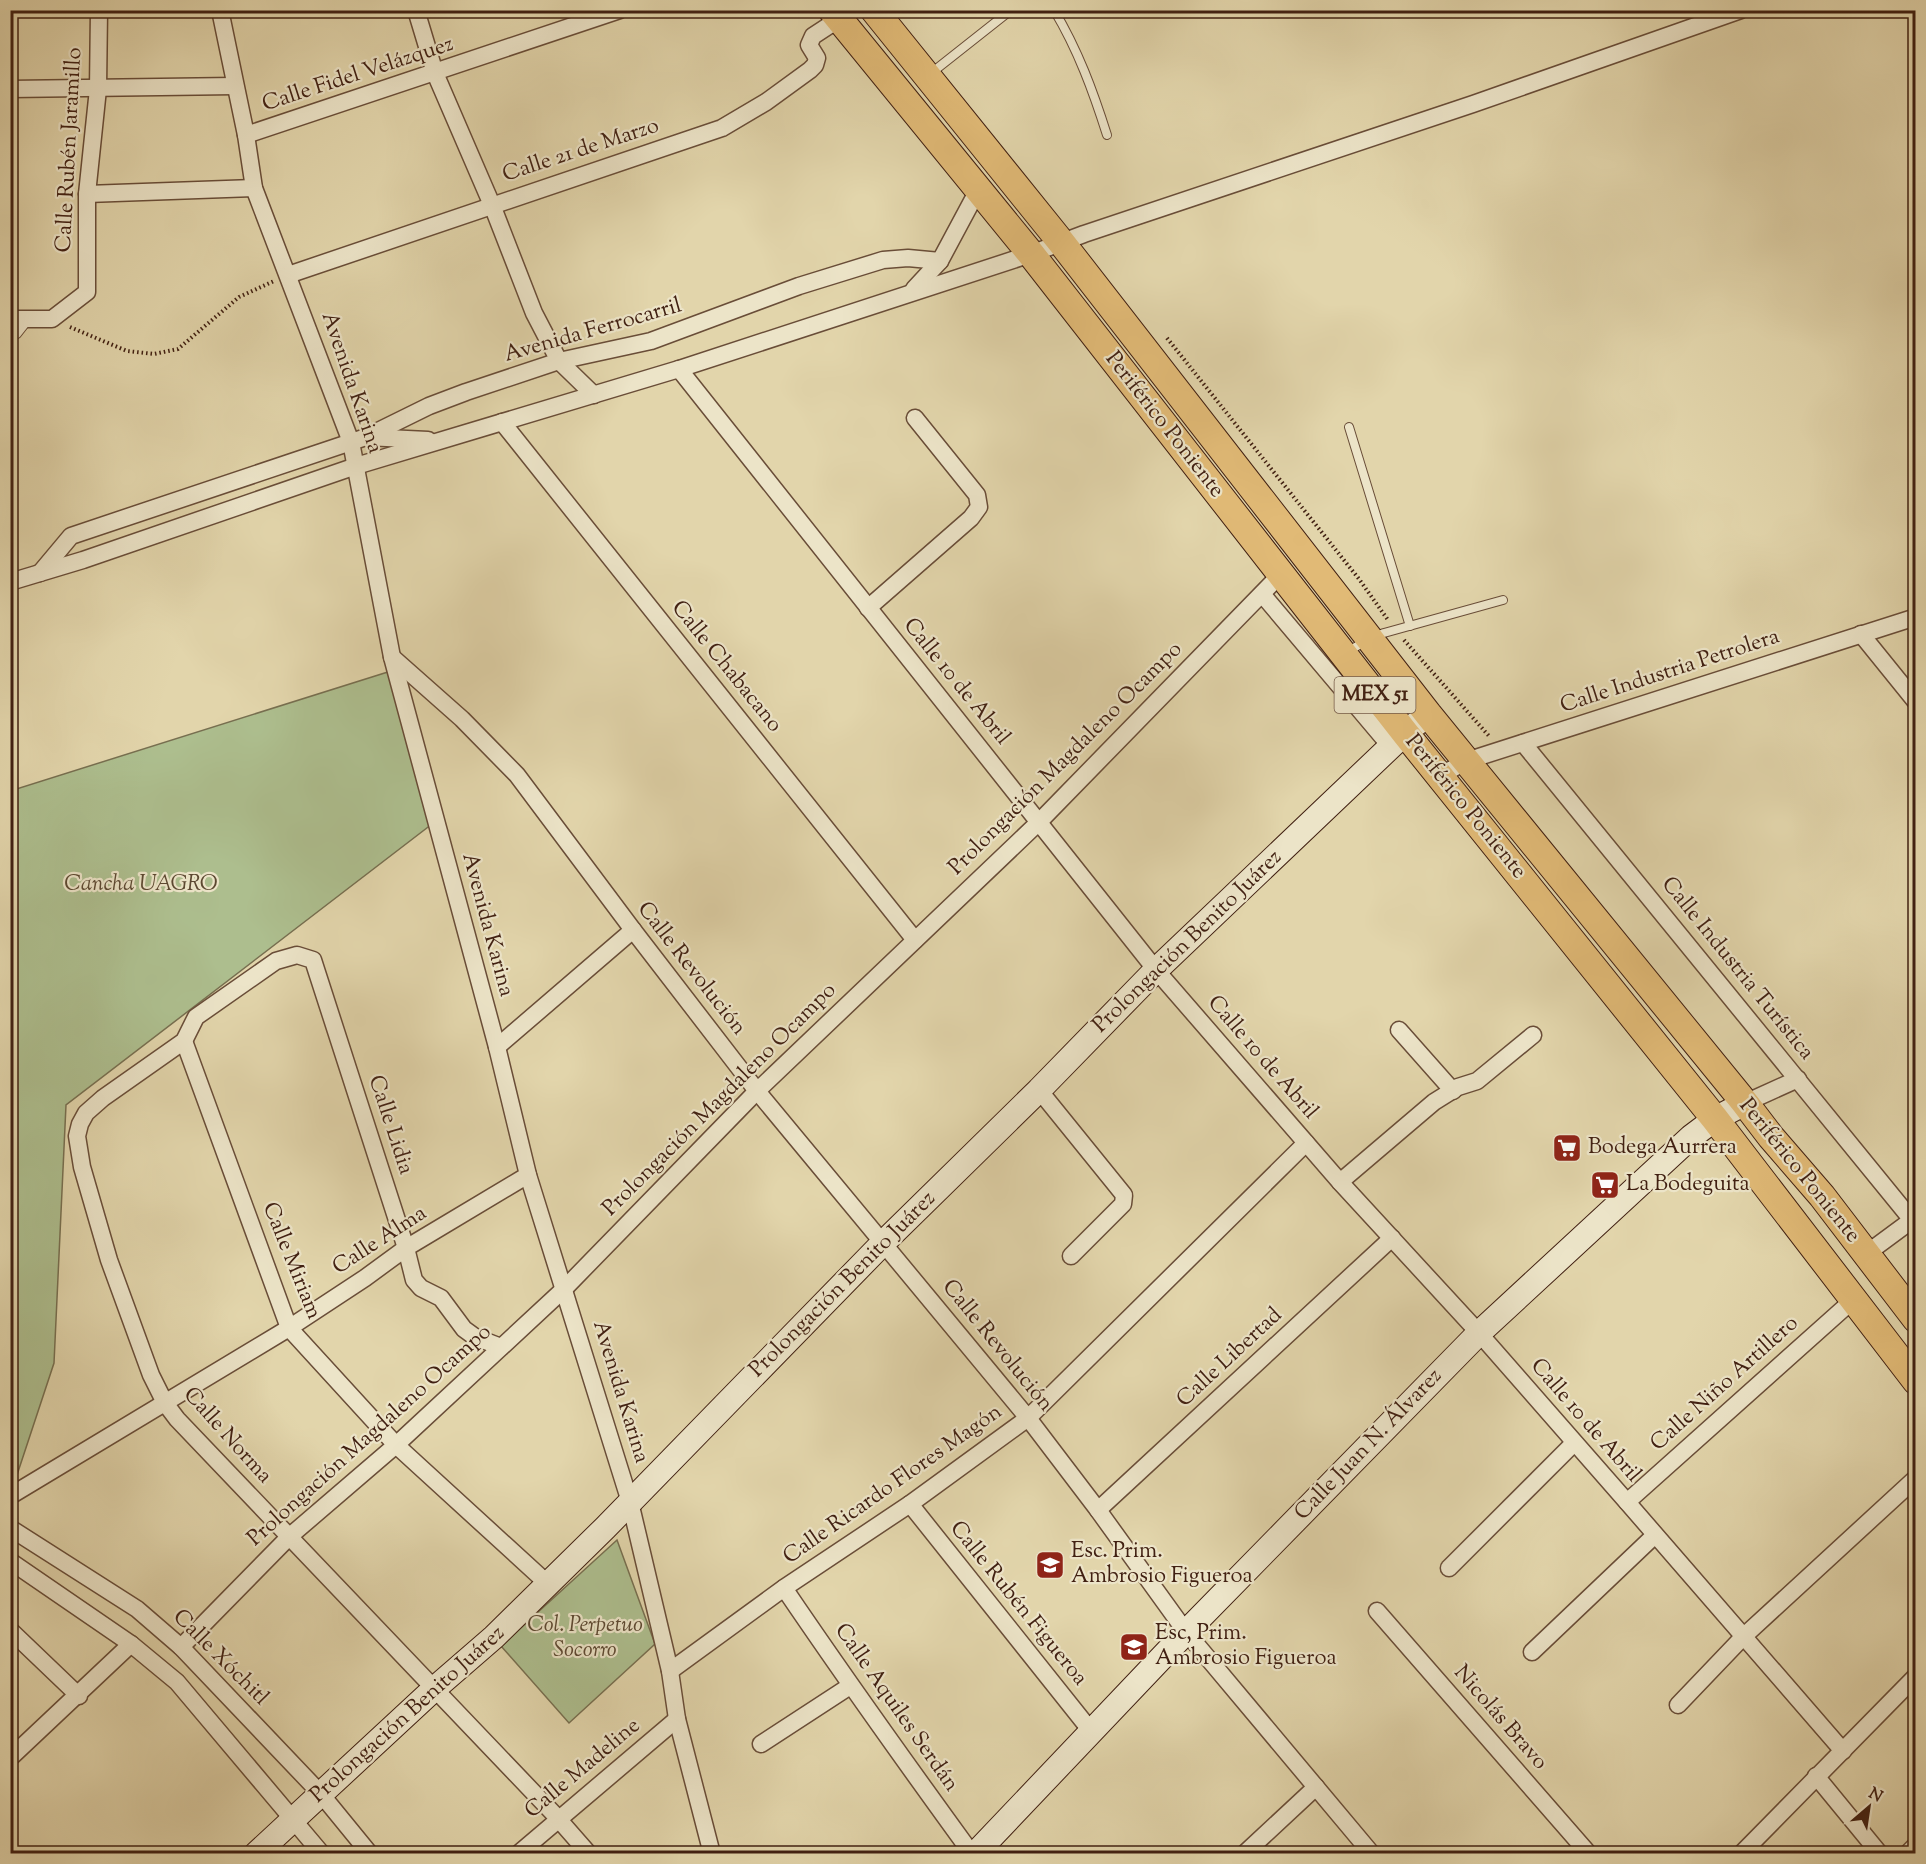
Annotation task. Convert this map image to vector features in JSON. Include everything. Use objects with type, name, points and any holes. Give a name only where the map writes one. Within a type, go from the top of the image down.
[{"type":"main road","name":"Periférico Poniente","points":[[874,10],[1061,243],[1428,714],[1771,1137],[1822,1196],[1916,1319]]},
{"type":"main road","name":"Periférico Poniente","points":[[836,15],[1031,254],[1344,654],[1398,740],[1440,776],[1715,1119],[1916,1381]]},
{"type":"street","name":"Calle Rubén Jaramillo","points":[[52,319],[87,292],[87,194],[98,89],[99,10]]},
{"type":"street","name":"Avenida Karina","points":[[220,10],[246,135],[254,188],[288,275],[359,439],[356,466],[392,657],[497,1047],[528,1175],[630,1502],[670,1671],[678,1719],[712,1854]]},
{"type":"street","points":[[416,10],[435,73],[492,204],[534,313],[559,361],[594,395]]},
{"type":"street","name":"Calle Fidel Velázquez","points":[[246,135],[620,10]]},
{"type":"street","points":[[10,582],[356,466],[679,369],[1031,254],[1742,10]]},
{"type":"street","name":"Calle 21 de Marzo","points":[[288,275],[492,204],[722,128],[766,102],[810,70],[817,58],[809,45],[813,36],[836,15]]},
{"type":"street","points":[[10,89],[235,86]]},
{"type":"street","points":[[87,194],[254,188]]},
{"type":"street","points":[[909,294],[940,261],[978,190]]},
{"type":"street","name":"Avenida Ferrocarril","points":[[40,573],[70,536],[359,439],[429,406],[559,361],[651,341],[799,286],[883,260],[908,258],[940,261]]},
{"type":"street","points":[[10,319],[52,319]]},
{"type":"street","name":"Calle 10 de Abril","points":[[679,369],[1156,970],[1340,1182],[1479,1334],[1627,1502],[1842,1751]]},
{"type":"street","points":[[868,608],[971,518],[979,507],[977,495],[915,418]]},
{"type":"street","name":"Calle Chabacano","points":[[502,422],[915,940]]},
{"type":"street","points":[[359,439],[439,441]]},
{"type":"street","name":"Prolongación Magdaleno Ocampo","points":[[181,1647],[290,1536],[396,1445],[564,1288],[757,1091],[1039,822],[1281,574]]},
{"type":"street","points":[[1262,594],[1398,740]]},
{"type":"street","name":"Calle Industria Petrolera","points":[[1440,776],[1466,761],[1916,617]]},
{"type":"street","points":[[1861,634],[1916,702]]},
{"type":"street","name":"Calle Revolución","points":[[392,657],[462,719],[517,775],[757,1091],[1028,1418],[1186,1632],[1372,1854]]},
{"type":"street","name":"Prolongación Benito Juárez","points":[[256,1854],[434,1689],[494,1637],[1156,970],[1428,714]]},
{"type":"street","name":"Calle Industria Turística","points":[[1523,743],[1914,1223]]},
{"type":"street","points":[[497,1047],[633,930]]},
{"type":"street","name":"Calle Lidia","points":[[184,1041],[196,1017],[276,961],[297,955],[313,960],[406,1248],[414,1280],[421,1288],[441,1298],[464,1329],[476,1337],[501,1347]]},
{"type":"street","points":[[1399,1030],[1453,1091]]},
{"type":"street","points":[[1340,1182],[1434,1102],[1477,1081],[1533,1035]]},
{"type":"street","name":"Calle Norma","points":[[184,1041],[103,1098],[86,1113],[77,1136],[82,1167],[110,1260],[151,1375],[165,1403],[177,1419],[589,1854]]},
{"type":"street","name":"Calle Miriam","points":[[184,1041],[289,1328],[396,1445],[548,1584]]},
{"type":"street","name":"Calle Juan N. Álvarez","points":[[973,1854],[1186,1632],[1479,1334],[1691,1137],[1715,1119],[1798,1079]]},
{"type":"street","points":[[1039,1090],[1124,1196],[1123,1204],[1071,1256]]},
{"type":"street","name":"Calle Ricardo Flores Magón","points":[[670,1671],[784,1588],[910,1504],[1028,1418],[1306,1143]]},
{"type":"street","name":"Calle Alma","points":[[10,1496],[289,1328],[406,1248],[528,1175]]},
{"type":"street","points":[[1866,1254],[1914,1223]]},
{"type":"street","name":"Calle Libertad","points":[[1098,1510],[1392,1238]]},
{"type":"street","name":"Calle Niño Artillero","points":[[1627,1502],[1853,1300]]},
{"type":"street","points":[[1449,1568],[1574,1443]]},
{"type":"street","points":[[1678,1706],[1743,1637],[1916,1478]]},
{"type":"street","name":"Calle Rubén Figueroa","points":[[910,1504],[1091,1731]]},
{"type":"street","name":"Calle Xóchitl","points":[[10,1528],[109,1590],[136,1609],[181,1647],[321,1794],[370,1854]]},
{"type":"street","points":[[1532,1652],[1655,1535]]},
{"type":"street","points":[[10,1561],[131,1644],[177,1682],[322,1854]]},
{"type":"street","name":"Calle Aquiles Serdán","points":[[784,1588],[850,1686],[880,1723],[908,1767],[973,1854]]},
{"type":"street","name":"Nicolás Bravo","points":[[1377,1611],[1589,1854]]},
{"type":"street","points":[[10,1630],[79,1696]]},
{"type":"street","points":[[10,1758],[79,1696],[131,1644]]},
{"type":"street","points":[[1741,1854],[1916,1676]]},
{"type":"street","points":[[761,1744],[850,1686]]},
{"type":"street","name":"Calle Madeline","points":[[518,1854],[678,1719]]},
{"type":"street","points":[[1816,1776],[1880,1854]]},
{"type":"street","points":[[1244,1854],[1316,1787]]},
{"type":"street","points":[[1907,1854],[1916,1845]]},
{"type":"lane","points":[[927,76],[1011,10]]},
{"type":"lane","points":[[1054,10],[1073,42],[1107,135]]},
{"type":"lane","points":[[10,338],[17,334],[29,320]]},
{"type":"lane","points":[[1349,427],[1410,626]]},
{"type":"lane","points":[[1344,654],[1369,639],[1503,600]]},
{"type":"path","points":[[52,319],[127,351],[154,354],[178,349],[239,297],[288,275]]},
{"type":"green space","name":"Cancha UAGRO","points":[[391,671],[432,824],[66,1105],[54,1363],[13,1487],[10,1486],[10,791]]},
{"type":"green space","name":"Col. Perpetuo Socorro","points":[[617,1540],[655,1644],[569,1723],[501,1646]]},
{"type":"place","name":"Bodega Aurrera","points":[[1567,1148]]},
{"type":"place","name":"La Bodeguita","points":[[1605,1185]]},
{"type":"place","name":"Esc. Prim. Ambrosio Figueroa","points":[[1050,1565]]},
{"type":"place","name":"Esc, Prim. Ambrosio Figueroa","points":[[1134,1647]]}]
